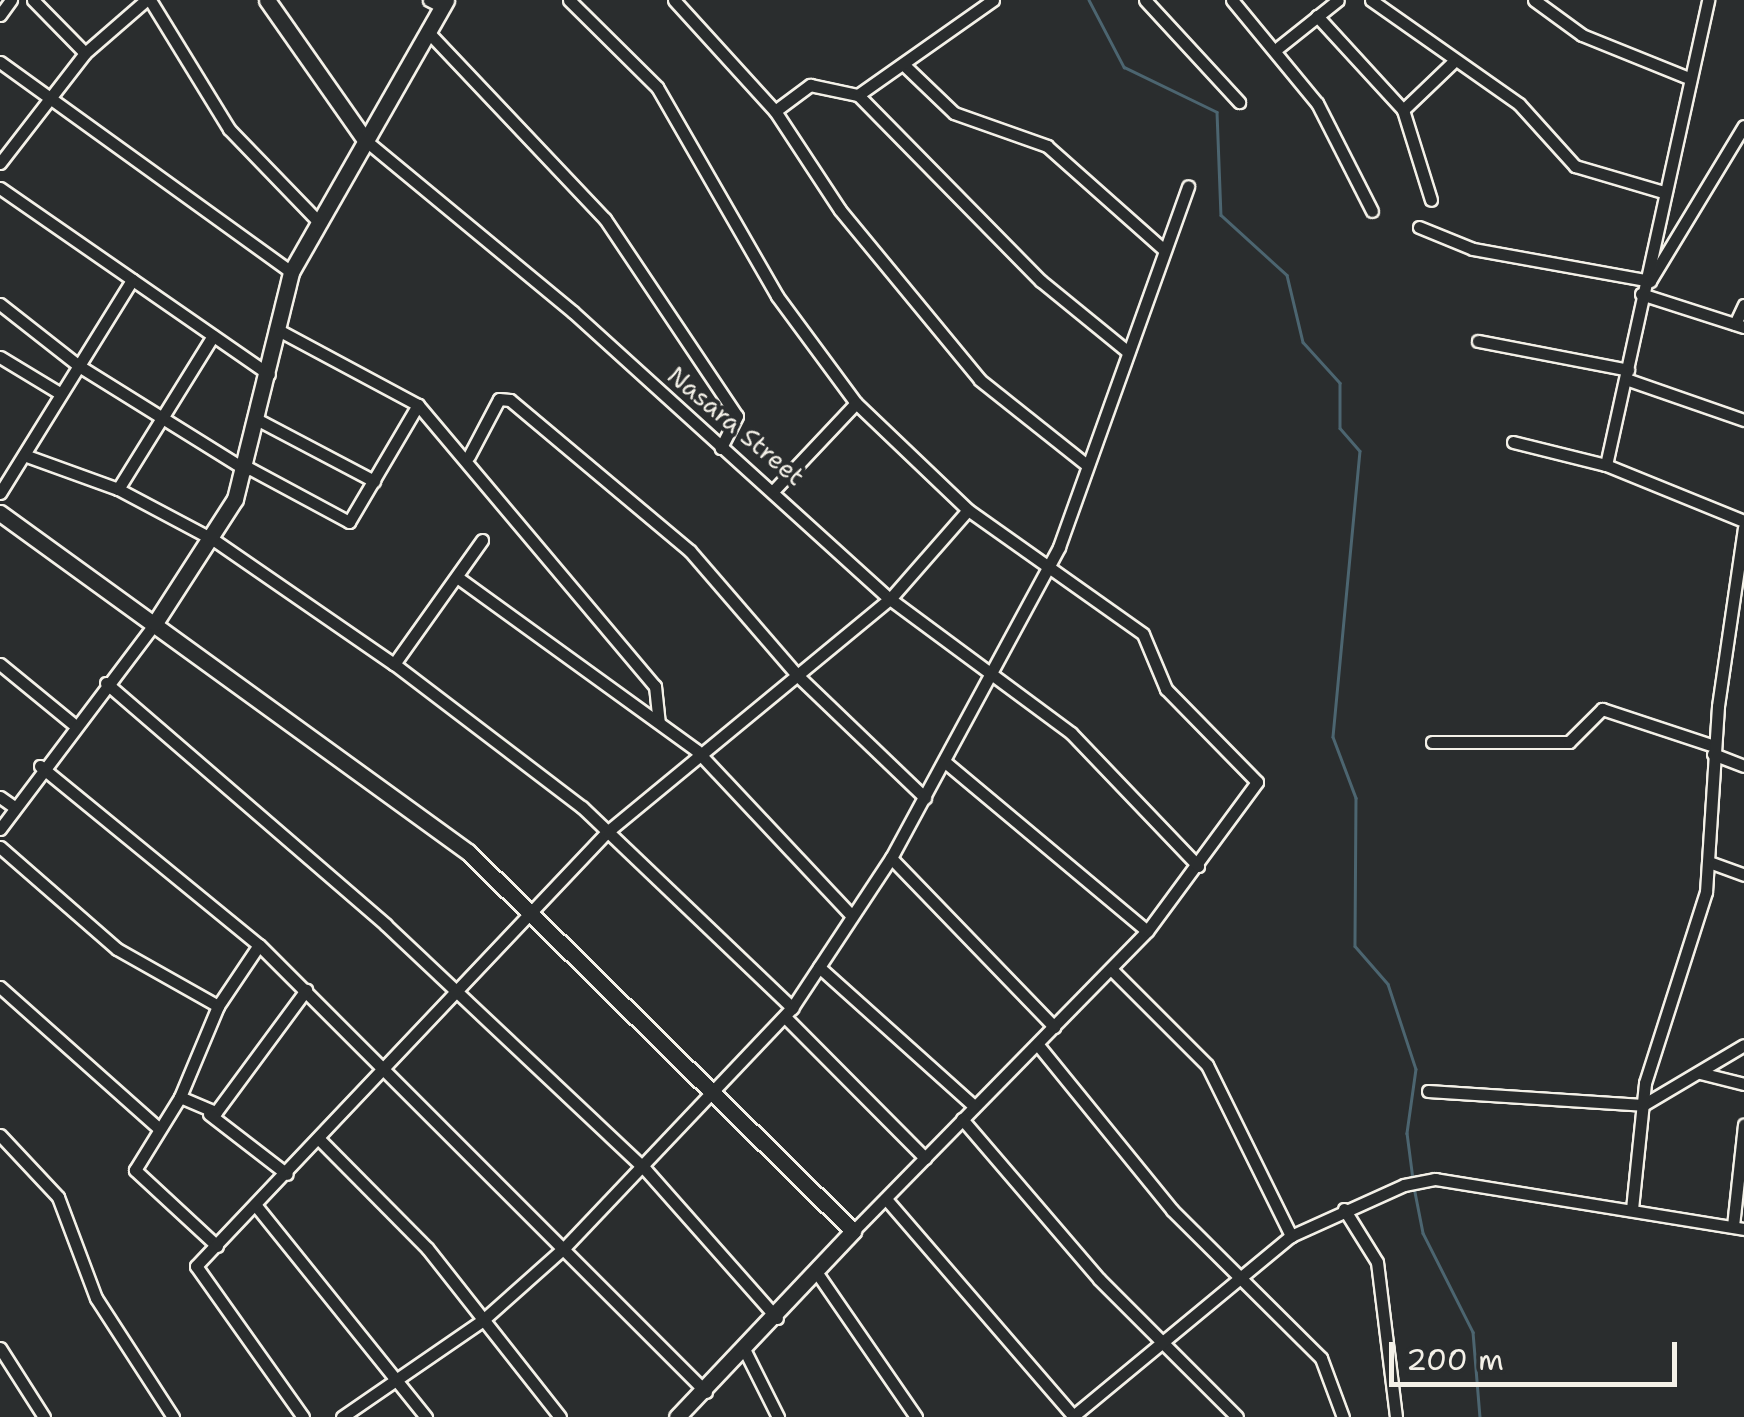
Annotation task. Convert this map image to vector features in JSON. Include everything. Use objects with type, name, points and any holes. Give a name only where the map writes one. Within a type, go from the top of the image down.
[{"type":"street","points":[[0,16],[11,0]]},
{"type":"street","points":[[32,0],[84,52]]},
{"type":"street","points":[[0,163],[84,52],[148,0],[228,129],[318,220]]},
{"type":"street","name":"Nasara Street","points":[[267,0],[364,140],[721,448],[775,489],[890,599],[1070,733],[1198,866]]},
{"type":"street","points":[[569,0],[656,88],[777,296],[856,403],[968,510],[1046,572],[1144,634],[1166,689],[1257,782],[1147,932],[853,1231],[778,1318],[678,1417]]},
{"type":"street","points":[[674,0],[775,110],[840,210],[980,380],[1088,465]]},
{"type":"street","points":[[858,94],[993,0]]},
{"type":"street","points":[[1145,0],[1238,102]]},
{"type":"street","points":[[1232,0],[1278,47],[1372,212]]},
{"type":"street","points":[[1278,47],[1338,0]]},
{"type":"street","points":[[1371,0],[1452,63],[1518,104],[1575,166],[1660,192]]},
{"type":"street","points":[[1534,0],[1582,35],[1686,77]]},
{"type":"street","points":[[1606,465],[1627,375],[1660,192],[1708,0]]},
{"type":"street","points":[[0,829],[40,766],[155,623],[214,540],[246,469],[260,421],[290,272],[429,33],[439,2]]},
{"type":"street","points":[[1317,16],[1403,110],[1432,200]]},
{"type":"street","points":[[429,33],[552,158],[631,256],[737,416],[721,448]]},
{"type":"street","points":[[0,62],[290,272]]},
{"type":"street","points":[[1403,110],[1452,63]]},
{"type":"street","points":[[904,65],[954,113],[1047,146],[1162,248]]},
{"type":"street","points":[[775,110],[810,85],[858,94],[1041,280],[1128,352]]},
{"type":"street","points":[[1642,288],[1657,278],[1744,127]]},
{"type":"street","points":[[342,1417],[483,1320],[565,1247],[720,1092],[788,1013],[890,858],[1046,572],[1188,186]]},
{"type":"street","points":[[0,188],[269,374]]},
{"type":"street","points":[[1419,227],[1473,249],[1642,288],[1739,326],[1744,305]]},
{"type":"street","points":[[0,493],[132,280]]},
{"type":"street","points":[[0,304],[79,366],[160,417],[246,469],[347,522],[418,405]]},
{"type":"street","points":[[276,329],[418,405],[469,456],[662,695],[659,722]]},
{"type":"street","points":[[118,489],[212,336]]},
{"type":"street","points":[[1478,341],[1627,375],[1744,420]]},
{"type":"street","points":[[0,357],[61,394]]},
{"type":"street","points":[[469,456],[499,400],[510,400],[690,551],[798,676],[925,798]]},
{"type":"street","points":[[775,489],[856,403]]},
{"type":"street","points":[[260,421],[374,481]]},
{"type":"street","points":[[1513,442],[1606,465],[1744,525],[1714,750],[1709,862],[1643,1105],[1632,1209]]},
{"type":"street","points":[[24,455],[118,489],[214,540],[394,664],[607,832],[926,1158]]},
{"type":"street","points":[[302,1417],[196,1278],[217,1246],[319,1139],[381,1065],[461,996],[607,832],[697,751],[798,676],[890,599],[968,510]]},
{"type":"street","points":[[0,513],[430,822],[536,915],[720,1092],[853,1231]]},
{"type":"street","points":[[394,664],[482,540]]},
{"type":"street","points":[[457,577],[697,751],[852,916]]},
{"type":"street","points":[[0,664],[72,724]]},
{"type":"street","points":[[106,683],[461,996],[645,1169],[778,1318]]},
{"type":"street","points":[[1432,742],[1570,742],[1602,710],[1714,750],[1744,766]]},
{"type":"street","points":[[945,762],[1147,932]]},
{"type":"street","points":[[40,766],[259,945],[706,1392]]},
{"type":"street","points":[[0,796],[13,806]]},
{"type":"street","points":[[0,847],[117,949],[218,1006]]},
{"type":"street","points":[[890,858],[1054,1027]]},
{"type":"street","points":[[1709,862],[1744,875]]},
{"type":"street","points":[[217,1246],[137,1176],[157,1127],[180,1097],[218,1006],[259,945]]},
{"type":"street","points":[[819,967],[974,1106]]},
{"type":"street","points":[[1112,970],[1207,1065],[1291,1236]]},
{"type":"street","points":[[0,987],[157,1127]]},
{"type":"street","points":[[208,1114],[236,1092],[306,990]]},
{"type":"street","points":[[1428,1092],[1643,1105],[1744,1044]]},
{"type":"street","points":[[1038,1045],[1130,1162],[1321,1358],[1343,1417]]},
{"type":"street","points":[[1700,1074],[1744,1084]]},
{"type":"street","points":[[180,1097],[287,1174]]},
{"type":"street","points":[[962,1119],[1162,1346],[1237,1417]]},
{"type":"street","points":[[886,1198],[1073,1417],[1162,1346],[1239,1275],[1291,1236],[1344,1209],[1410,1183],[1632,1209],[1738,1228],[1744,1125]]},
{"type":"street","points":[[0,1135],[58,1197],[96,1298],[173,1417]]},
{"type":"street","points":[[319,1139],[374,1188],[560,1417]]},
{"type":"street","points":[[257,1207],[400,1378],[426,1417]]},
{"type":"street","points":[[1344,1209],[1377,1262],[1396,1417]]},
{"type":"street","points":[[817,1273],[916,1417]]},
{"type":"street","points":[[0,1348],[44,1417]]},
{"type":"street","points":[[745,1351],[778,1417]]},
{"type":"waterway","points":[[1089,0],[1124,67],[1217,112],[1221,215],[1287,275],[1303,342],[1340,383],[1340,428],[1360,451],[1333,737],[1356,798],[1355,946],[1388,984],[1416,1069],[1407,1133],[1413,1179]]},
{"type":"waterway","points":[[1414,1187],[1423,1233],[1473,1332],[1480,1417]]}]
